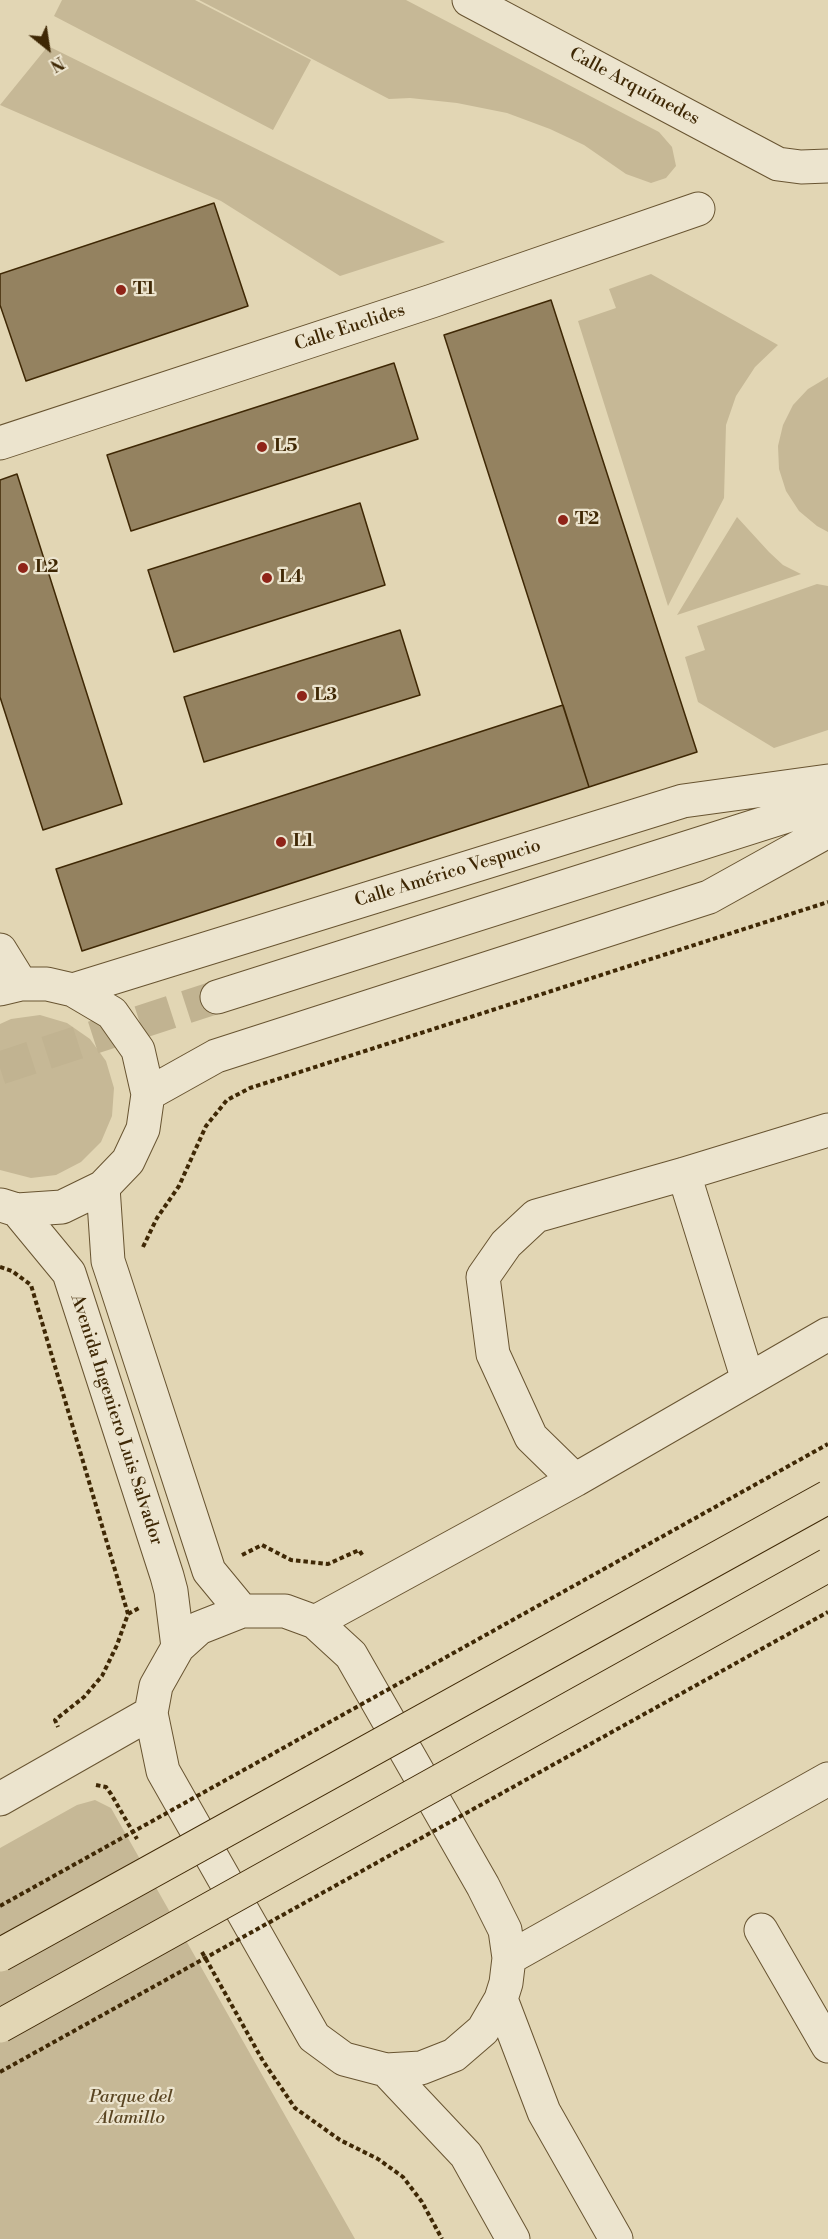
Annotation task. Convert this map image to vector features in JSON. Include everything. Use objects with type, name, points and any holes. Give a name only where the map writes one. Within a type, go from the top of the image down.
[{"type":"main road","points":[[0,1955],[828,1497]]},
{"type":"main road","points":[[0,2026],[828,1565]]},
{"type":"street","name":"Calle Arquímedes","points":[[470,0],[778,164],[814,166]]},
{"type":"street","name":"Calle Euclides","points":[[0,443],[432,301],[698,209]]},
{"type":"street","name":"Calle Américo Vespucio","points":[[73,990],[683,801],[828,781]]},
{"type":"street","points":[[217,997],[828,802]]},
{"type":"street","points":[[148,1094],[216,1056],[709,897],[821,844]]},
{"type":"street","points":[[0,950],[11,986],[47,984],[73,990],[112,1013],[138,1050],[148,1094],[143,1129],[128,1161],[104,1187],[62,1207],[8,1208]]},
{"type":"street","points":[[575,1480],[531,1437],[493,1354],[483,1277],[506,1244],[536,1216],[828,1130]]},
{"type":"street","points":[[684,1174],[748,1380]]},
{"type":"street","points":[[104,1187],[108,1261],[112,1276],[209,1571],[242,1611]]},
{"type":"street","name":"Avenida Ingeniero Luis Salvador","points":[[8,1208],[69,1273],[167,1576],[178,1647]]},
{"type":"street","points":[[315,1622],[575,1480],[828,1334]]},
{"type":"street","points":[[242,1611],[285,1611],[315,1622],[351,1655],[483,1886],[505,1930],[509,1958],[506,1983],[501,1999],[483,2030],[454,2055],[421,2068],[386,2070],[344,2059],[314,2037],[163,1771],[151,1713],[156,1686],[178,1647],[198,1628],[242,1611]]},
{"type":"street","points":[[0,1799],[151,1713]]},
{"type":"street","points":[[509,1958],[828,1779]]},
{"type":"street","points":[[761,1930],[828,2046]]},
{"type":"street","points":[[501,1999],[544,2112],[616,2239]]},
{"type":"street","points":[[386,2070],[466,2155],[513,2239]]},
{"type":"path","points":[[141,1250],[146,1245],[157,1218],[179,1186],[206,1126],[227,1100],[250,1088],[828,902]]},
{"type":"path","points":[[0,1267],[12,1271],[31,1285],[128,1614],[117,1645],[102,1676],[84,1697],[55,1720],[59,1730]]},
{"type":"path","points":[[0,1906],[828,1444]]},
{"type":"path","points":[[242,1555],[262,1545],[291,1560],[328,1564],[359,1550],[366,1561]]},
{"type":"path","points":[[0,2072],[828,1612]]},
{"type":"path","points":[[90,1787],[97,1785],[106,1787],[140,1845]]},
{"type":"path","points":[[199,1948],[263,2061],[296,2108],[340,2140],[378,2159],[403,2177],[422,2202],[442,2239]]},
{"type":"green space","points":[[62,0],[195,0],[311,60],[273,130],[54,16]]},
{"type":"green space","points":[[199,0],[406,0],[659,132],[672,147],[676,166],[666,178],[651,183],[626,174],[584,145],[507,113],[457,103],[410,98],[389,99]]},
{"type":"green space","points":[[48,46],[445,242],[340,276],[221,201],[0,105]]},
{"type":"green space","points":[[651,274],[778,345],[755,367],[736,396],[726,425],[724,498],[668,606],[578,321],[616,308],[609,289]]},
{"type":"green space","points":[[828,377],[828,532],[799,511],[786,491],[779,469],[778,446],[783,425],[793,405],[808,389]]},
{"type":"green space","points":[[737,517],[783,565],[801,574],[677,615]]},
{"type":"green space","points":[[817,584],[828,586],[828,730],[774,748],[698,702],[685,657],[705,650],[697,626]]},
{"type":"green space","points":[[40,1015],[67,1023],[90,1039],[106,1061],[114,1088],[112,1116],[101,1142],[81,1162],[56,1175],[31,1178],[0,1170],[0,1024],[11,1019]]},
{"type":"green space","name":"Parque del Alamillo","points":[[95,1800],[111,1808],[355,2239],[0,2239],[0,1848],[77,1805]]},
{"type":"building","name":"T1","points":[[214,203],[248,306],[26,381],[0,305],[0,274]]},
{"type":"building","name":"T2","points":[[551,300],[697,752],[589,787],[444,335]]},
{"type":"building","name":"L5","points":[[394,363],[418,439],[131,531],[107,455]]},
{"type":"building","name":"L2","points":[[17,474],[122,804],[43,830],[0,697],[0,480]]},
{"type":"building","name":"L4","points":[[360,503],[385,585],[174,652],[148,570]]},
{"type":"building","name":"L3","points":[[400,630],[420,695],[204,762],[184,697]]},
{"type":"building","name":"L1","points":[[563,705],[589,787],[82,951],[56,869]]},
{"type":"tunnel","points":[[0,1068],[217,997]]},
{"type":"place","name":"T1","points":[[121,290]]},
{"type":"place","name":"L5","points":[[262,447]]},
{"type":"place","name":"T2","points":[[563,520]]},
{"type":"place","name":"L2","points":[[23,568]]},
{"type":"place","name":"L4","points":[[267,578]]},
{"type":"place","name":"L3","points":[[302,696]]},
{"type":"place","name":"L1","points":[[281,842]]}]
